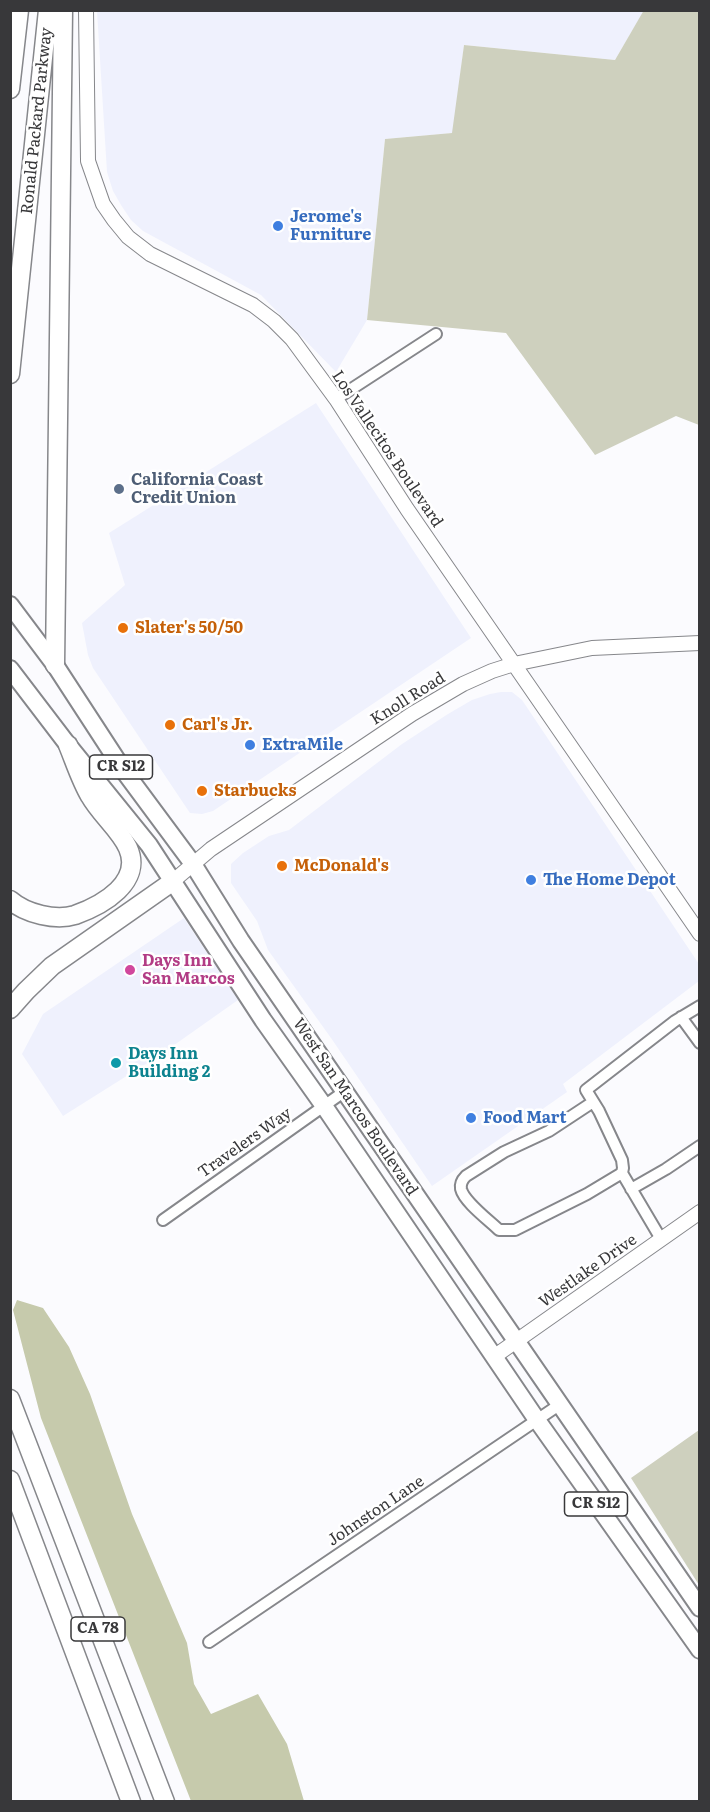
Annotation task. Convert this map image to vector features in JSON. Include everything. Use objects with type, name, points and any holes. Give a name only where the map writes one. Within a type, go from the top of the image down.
[{"type":"highway","name":"Ronald Packard Parkway","points":[[10,374],[48,10]]},
{"type":"highway","points":[[55,665],[63,10]]},
{"type":"highway","name":"Ronald Packard Parkway","points":[[10,89],[19,11]]},
{"type":"highway","points":[[10,31],[19,11]]},
{"type":"highway","points":[[10,900],[29,912],[64,917],[91,908],[106,898],[125,885],[130,873],[132,864],[128,847],[90,796],[68,745]]},
{"type":"highway","points":[[10,1009],[52,966],[172,882]]},
{"type":"highway","name":"CA 78","points":[[10,1399],[165,1802]]},
{"type":"highway","name":"CA 78","points":[[10,1480],[131,1802]]},
{"type":"main road","name":"West San Marcos Boulevard","points":[[10,606],[55,665],[124,771],[193,864],[262,972],[699,1608]]},
{"type":"main road","name":"West San Marcos Boulevard","points":[[10,669],[149,845],[263,1020],[537,1420],[699,1650]]},
{"type":"main road","points":[[214,945],[225,944],[231,947],[240,959],[262,972]]},
{"type":"street","name":"Los Vallecitos Boulevard","points":[[86,10],[88,161],[104,204],[114,220],[128,237],[150,254],[253,304],[292,339],[336,399],[407,509],[699,934]]},
{"type":"street","points":[[336,399],[436,334]]},
{"type":"street","name":"Knoll Road","points":[[172,882],[211,849],[412,714],[463,684],[514,664],[592,648],[699,643]]},
{"type":"street","points":[[661,1239],[622,1173],[622,1160],[586,1090],[681,1017],[699,1006]]},
{"type":"street","points":[[681,1017],[699,1043]]},
{"type":"street","name":"Travelers Way","points":[[163,1220],[345,1091]]},
{"type":"street","points":[[593,1102],[549,1131],[504,1152],[466,1176],[461,1188],[465,1198],[500,1230],[515,1230],[587,1194],[622,1173]]},
{"type":"street","points":[[631,1189],[666,1169],[699,1146]]},
{"type":"street","name":"Westlake Drive","points":[[495,1356],[699,1212]]},
{"type":"street","name":"Johnston Lane","points":[[209,1642],[559,1405]]},
{"type":"shaded area","points":[[97,11],[644,11],[615,60],[464,45],[453,133],[385,139],[367,320],[336,372],[261,295],[143,231],[131,220],[121,205],[113,191],[107,172]]},
{"type":"shaded area","points":[[316,403],[471,638],[213,811],[202,814],[190,813],[93,668],[88,655],[82,623],[125,585],[109,533]]},
{"type":"shaded area","points":[[501,692],[512,692],[522,700],[699,964],[699,981],[563,1084],[567,1092],[432,1186],[268,950],[257,921],[231,883],[231,864],[269,836],[289,830],[402,744],[448,714],[472,700]]},
{"type":"shaded area","points":[[184,918],[238,1000],[160,1055],[63,1116],[22,1054],[43,1014]]},
{"type":"green space","points":[[644,10],[699,11],[699,425],[676,416],[595,455],[506,333],[367,320],[385,139],[452,133],[464,45],[615,60]]},
{"type":"green space","points":[[17,1300],[43,1308],[69,1347],[90,1394],[132,1514],[187,1643],[194,1684],[211,1714],[258,1694],[287,1744],[304,1801],[191,1801],[41,1418],[13,1310]]},
{"type":"green space","points":[[699,1430],[699,1585],[631,1478]]},
{"type":"place","name":"Jerome's Furniture","points":[[278,226]]},
{"type":"place","name":"California Coast Credit Union","points":[[119,489]]},
{"type":"place","name":"Slater's 50/50","points":[[123,628]]},
{"type":"place","name":"Carl's Jr.","points":[[170,725]]},
{"type":"place","name":"ExtraMile","points":[[250,745]]},
{"type":"place","name":"Starbucks","points":[[202,791]]},
{"type":"place","name":"McDonald's","points":[[282,866]]},
{"type":"place","name":"The Home Depot","points":[[531,880]]},
{"type":"place","name":"Days Inn San Marcos","points":[[130,970]]},
{"type":"place","name":"Days Inn Building 2","points":[[116,1063]]},
{"type":"place","name":"Food Mart","points":[[471,1118]]}]
